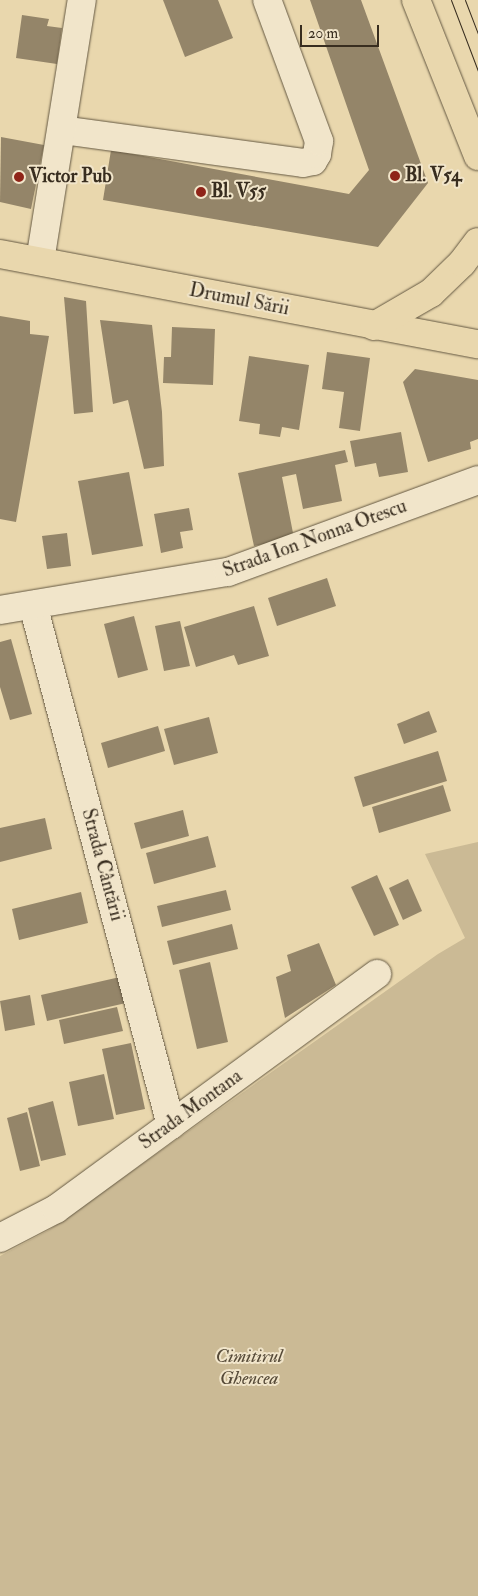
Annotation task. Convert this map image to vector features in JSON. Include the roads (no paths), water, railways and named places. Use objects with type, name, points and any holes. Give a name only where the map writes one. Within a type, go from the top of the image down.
[{"type":"main road","points":[[416,0],[478,156]]},
{"type":"main road","points":[[374,326],[431,293],[462,263],[478,242]]},
{"type":"main road","name":"Drumul Sării","points":[[0,254],[374,326],[478,344]]},
{"type":"street","points":[[40,261],[82,0]]},
{"type":"street","points":[[62,130],[303,163],[313,161],[317,154],[319,142],[267,0]]},
{"type":"street","name":"Strada Ion Nonna Otescu","points":[[0,610],[228,572],[478,480]]},
{"type":"street","name":"Strada Cântării","points":[[33,605],[170,1125]]},
{"type":"street","name":"Strada Montana","points":[[0,1238],[56,1209],[377,974]]},
{"type":"tram line","points":[[451,0],[478,71]]},
{"type":"tram line","points":[[465,0],[478,34]]},
{"type":"place","name":"Bl. V54","points":[[395,176]]},
{"type":"place","name":"Victor Pub","points":[[19,177]]},
{"type":"place","name":"Bl. V55","points":[[201,192]]},
{"type":"park label","name":"Cimitirul Ghencea","points":[[249,1368]]}]
